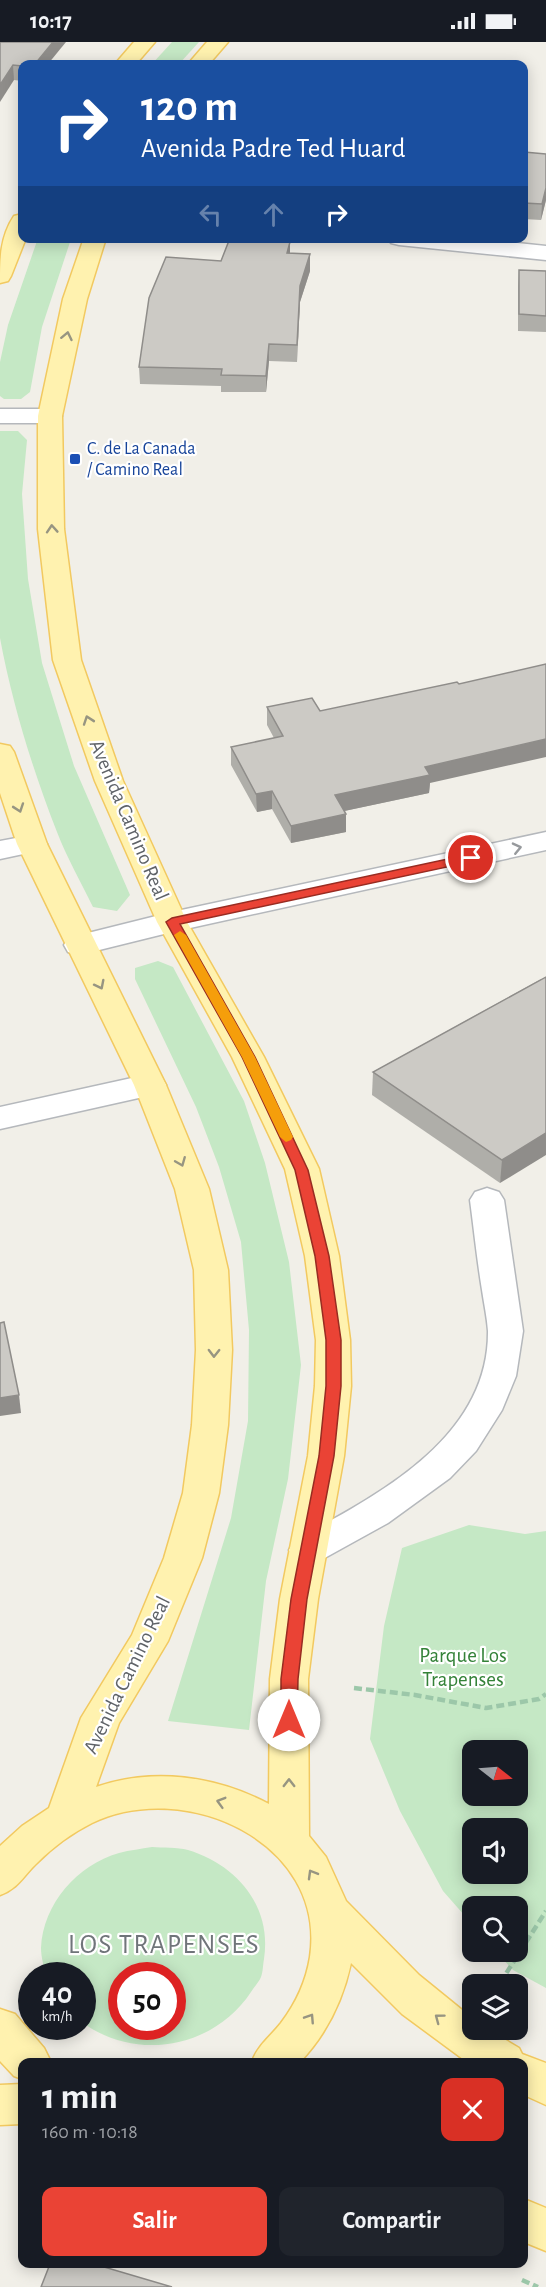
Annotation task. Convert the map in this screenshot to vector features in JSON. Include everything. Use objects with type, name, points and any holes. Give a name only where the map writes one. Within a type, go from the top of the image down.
[{"type":"main road","points":[[129,60],[145,42]]},
{"type":"main road","points":[[202,60],[218,42]]},
{"type":"main road","points":[[0,276],[18,231]]},
{"type":"main road","name":"Avenida Camino Real","points":[[93,243],[75,299],[50,416],[51,529],[67,660],[109,781],[172,922],[248,1057],[302,1170],[322,1256],[333,1340],[333,1386],[326,1456],[308,1550],[290,1679],[289,1842]]},
{"type":"main road","name":"Avenida Camino Real","points":[[0,752],[16,847],[79,945],[150,1085],[192,1189],[211,1270],[214,1350],[210,1425],[201,1493],[183,1558],[149,1641],[101,1718],[66,1816]]},
{"type":"main road","points":[[8,1859],[66,1816],[98,1802],[132,1794],[166,1792],[201,1796],[233,1806],[263,1821],[289,1842],[313,1873],[328,1910],[332,1944],[329,1978],[310,2019],[295,2042],[277,2058]]},
{"type":"main road","points":[[328,1910],[363,1948],[430,2011],[498,2058]]},
{"type":"main road","points":[[0,2028],[25,2058]]},
{"type":"main road","points":[[528,2075],[546,2085]]},
{"type":"main road","points":[[0,2105],[18,2104]]},
{"type":"main road","points":[[528,2222],[546,2230]]},
{"type":"street","points":[[448,243],[546,253]]},
{"type":"street","points":[[0,416],[50,416]]},
{"type":"street","points":[[79,945],[172,922],[546,841]]},
{"type":"street","points":[[0,1118],[150,1085]]},
{"type":"street","points":[[308,1550],[378,1512],[418,1485],[446,1460],[467,1435],[491,1400],[502,1367],[505,1334],[486,1200]]},
{"type":"path","points":[[354,1688],[415,1695],[486,1708],[539,1699],[546,1694]]},
{"type":"path","points":[[506,1974],[546,1911]]},
{"type":"path","points":[[522,2280],[538,2287]]},
{"type":"green space","points":[[172,42],[199,42],[183,60],[156,60]]},
{"type":"green space","points":[[36,243],[70,243],[42,327],[30,392],[21,399],[4,399],[0,396],[0,362],[8,325]]},
{"type":"green space","points":[[0,431],[18,431],[27,440],[22,494],[28,579],[42,663],[74,766],[130,895],[117,911],[93,907],[70,861],[40,785],[11,687],[0,638]]},
{"type":"green space","points":[[158,961],[173,967],[244,1101],[265,1163],[289,1262],[301,1365],[288,1479],[266,1581],[249,1730],[168,1721],[231,1518],[248,1421],[249,1330],[241,1242],[219,1167],[196,1107],[135,979],[135,968]]},
{"type":"green space","name":"Parque Los Trapenses","points":[[469,1525],[525,1534],[546,1531],[546,1988],[528,1978],[528,1974],[520,1974],[513,1970],[505,1962],[528,1962],[528,1896],[462,1896],[462,1913],[443,1891],[400,1811],[370,1739],[384,1626],[402,1548]]},
{"type":"green space","points":[[152,1847],[175,1848],[206,1857],[236,1877],[256,1905],[265,1940],[261,1977],[235,2011],[217,2026],[196,2037],[186,2040],[186,1962],[108,1962],[108,2036],[96,2030],[96,1962],[43,1962],[41,1948],[43,1932],[55,1902],[76,1877],[89,1867],[123,1852]]},
{"type":"green space","points":[[120,2040],[184,2040],[150,2045]]},
{"type":"building","points":[[0,42],[53,42],[38,60],[18,60],[18,66],[13,65],[0,85]]},
{"type":"building","points":[[528,152],[546,154],[546,188],[542,204],[528,203]]},
{"type":"building","points":[[228,243],[290,243],[287,253],[310,254],[300,286],[297,345],[269,344],[266,376],[221,375],[222,369],[139,367],[149,298],[166,257],[221,261]]},
{"type":"building","points":[[519,270],[546,271],[546,316],[519,314]]},
{"type":"building","points":[[546,664],[546,739],[425,767],[430,775],[335,795],[346,814],[291,826],[272,791],[256,794],[231,747],[283,736],[267,707],[312,698],[320,711],[457,682],[459,684]]},
{"type":"building","points":[[546,977],[546,1133],[502,1160],[373,1072]]},
{"type":"building","points":[[4,1322],[19,1395],[0,1398],[0,1323]]},
{"type":"building","points":[[48,2268],[108,2268],[172,2287],[41,2287]]},
{"type":"slow traffic","points":[[180,935],[248,1057],[286,1137]]},
{"type":"place","name":"C. de La Canada / Camino Real","points":[[75,459]]},
{"type":"district","name":"LOS TRAPENSES","points":[[164,1944]]},
{"type":"route","points":[[289,1720],[290,1679],[299,1599],[326,1456],[333,1386],[333,1340],[322,1256],[302,1170],[248,1057],[172,922],[471,858]]}]
